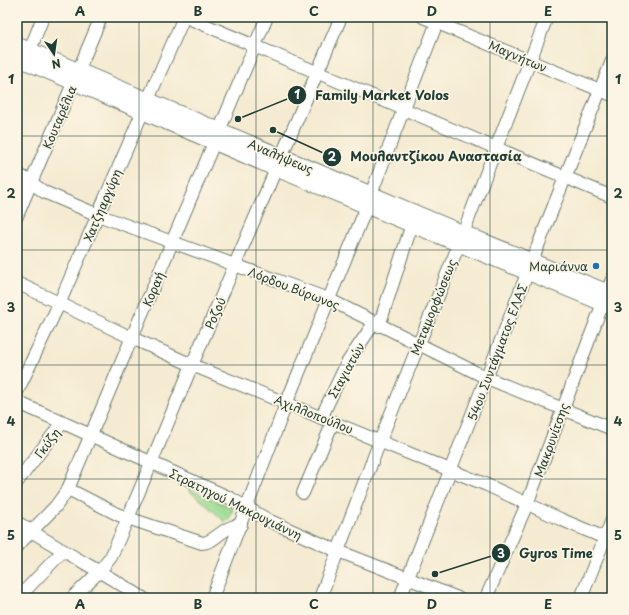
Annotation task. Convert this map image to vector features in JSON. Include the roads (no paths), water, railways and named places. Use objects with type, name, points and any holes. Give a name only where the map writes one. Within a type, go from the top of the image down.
[{"type":"main road","name":"Αναλήψεως","points":[[20,56],[76,77],[529,266],[609,295]]},
{"type":"main road","name":"Αναλήψεως","points":[[369,200],[412,224],[461,238]]},
{"type":"street","points":[[20,56],[43,17]]},
{"type":"street","name":"Κουταρέλια","points":[[17,216],[101,17]]},
{"type":"street","points":[[185,17],[612,197]]},
{"type":"street","name":"Χατζηαργύρη","points":[[17,392],[59,304],[185,17]]},
{"type":"street","name":"Κοραή","points":[[17,546],[56,506],[68,489],[267,17]]},
{"type":"street","name":"Ροζού","points":[[72,598],[111,558],[341,17]]},
{"type":"street","name":"Μαγνήτων","points":[[423,17],[438,20],[530,61],[612,95]]},
{"type":"street","name":"Μεταμορφώσεως","points":[[320,598],[380,441],[497,148],[547,17]]},
{"type":"street","points":[[215,597],[286,404],[369,200],[438,20]]},
{"type":"street","name":"54ου Συντάγματος ΕΛΑΣ","points":[[400,598],[451,471],[529,266],[612,61]]},
{"type":"street","name":"Λόρδου Βύρωνος","points":[[17,174],[50,194],[98,215],[328,299],[487,378],[612,429]]},
{"type":"street","name":"Σταγιατών","points":[[303,493],[347,363],[377,324],[412,224]]},
{"type":"street","name":"Αχιλλοπούλου","points":[[17,283],[192,365],[487,485],[608,540]]},
{"type":"street","name":"Μακρυνίτσης","points":[[486,598],[527,504],[609,295]]},
{"type":"street","name":"Στρατηγού Μακρυγιάννη","points":[[17,402],[230,498],[270,521],[338,551],[458,598]]},
{"type":"street","name":"Γκύζη","points":[[17,482],[62,423]]},
{"type":"street","points":[[68,489],[100,506],[128,518],[204,543],[209,542],[226,529],[241,525]]},
{"type":"street","points":[[581,598],[608,540],[612,520]]},
{"type":"street","points":[[17,522],[31,532],[100,571],[143,598]]},
{"type":"street","points":[[18,598],[63,551]]},
{"type":"place","name":"Family Market Volos","points":[[238,119]]},
{"type":"place","name":"Μουλαντζίκου Αναστασία","points":[[273,130]]},
{"type":"place","name":"Μαριάννα","points":[[596,266]]},
{"type":"place","name":"Gyros Time","points":[[435,574]]}]
